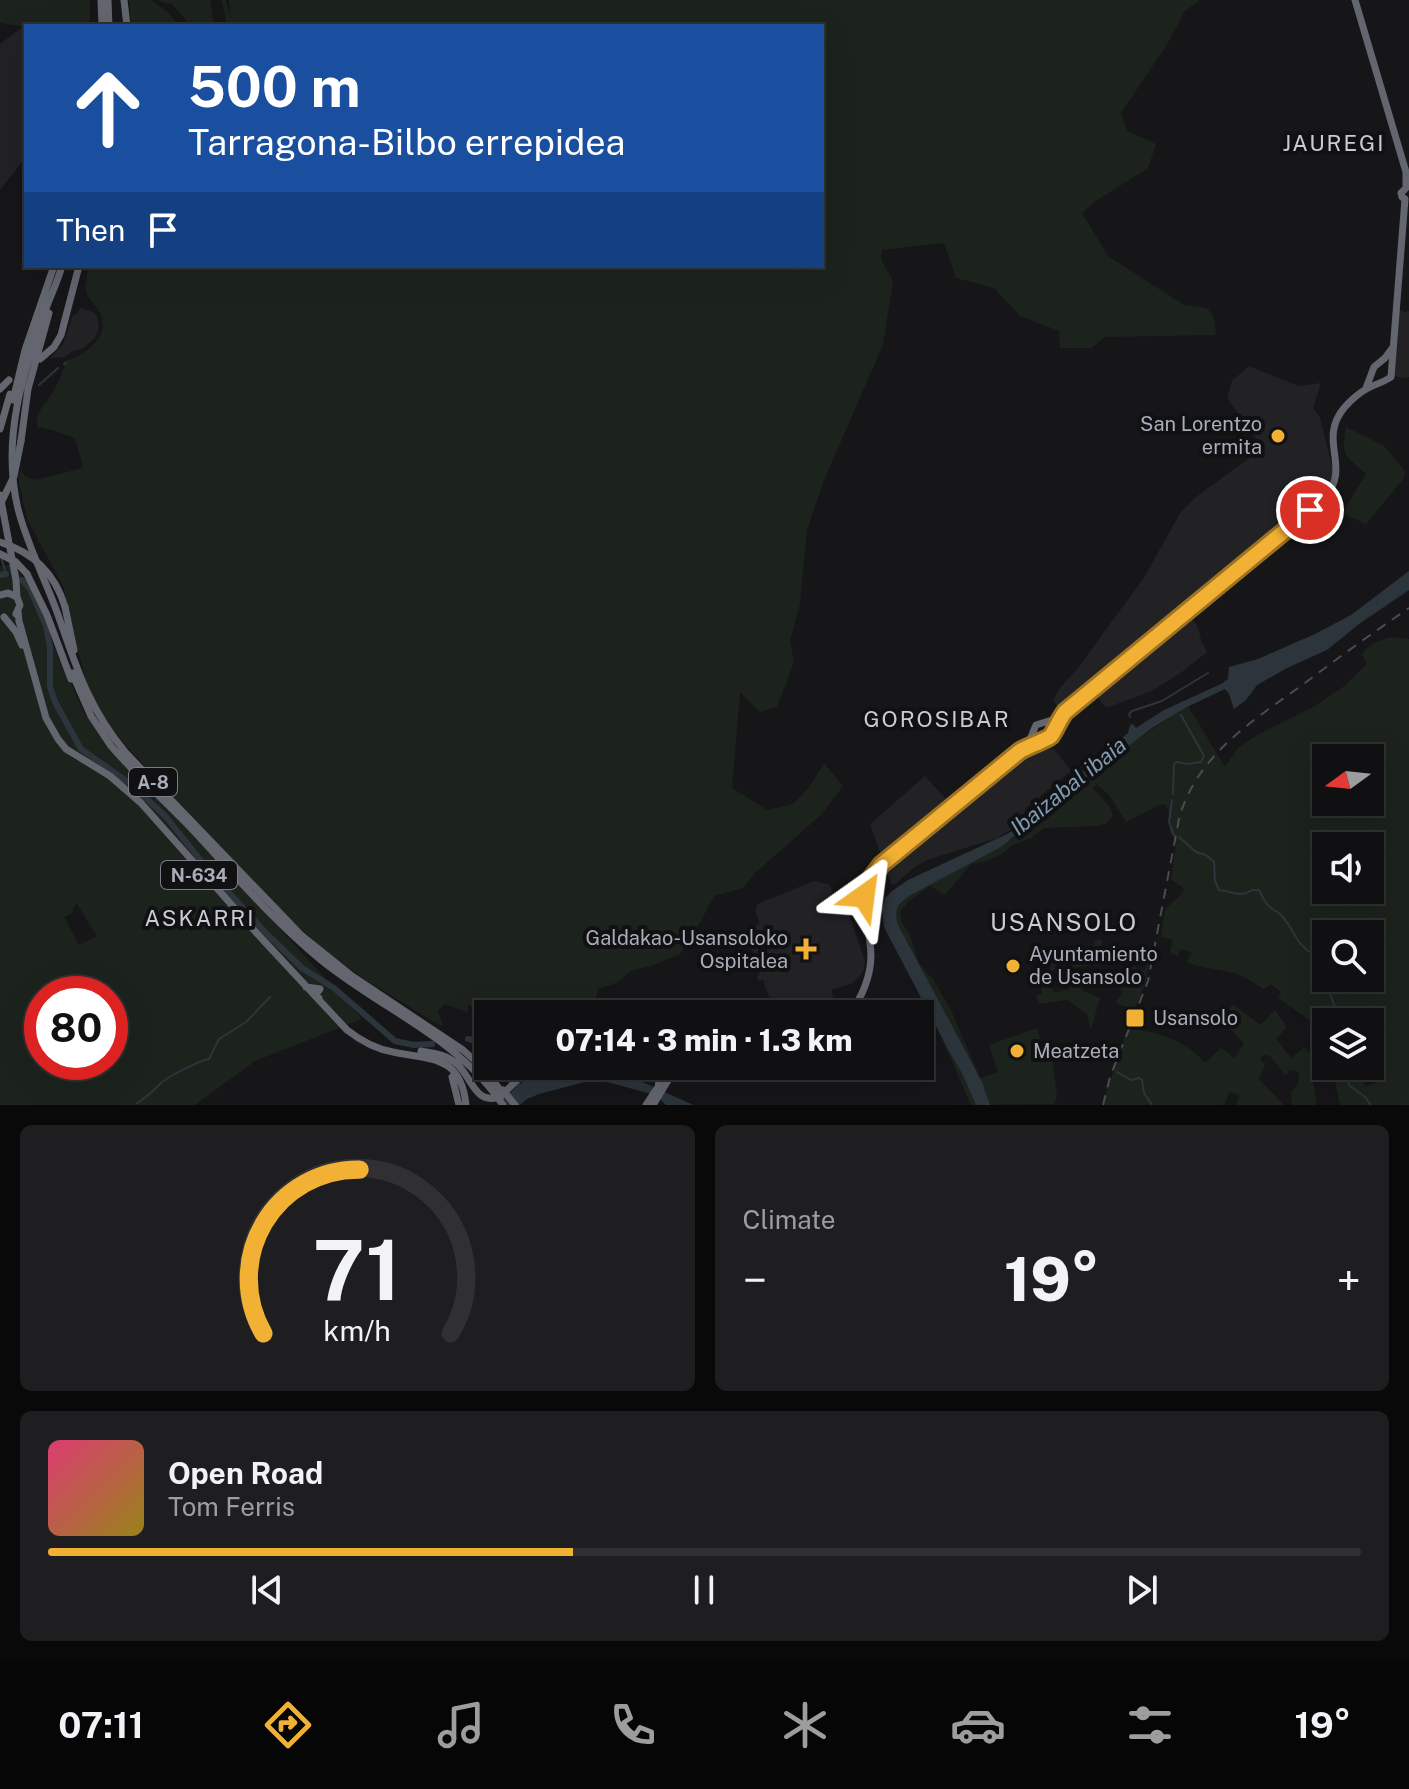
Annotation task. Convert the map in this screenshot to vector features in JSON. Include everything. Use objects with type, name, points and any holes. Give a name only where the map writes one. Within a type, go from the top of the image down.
[{"type":"highway","points":[[101,0],[102,24]]},
{"type":"highway","points":[[108,0],[109,24]]},
{"type":"highway","points":[[124,0],[127,24]]},
{"type":"highway","points":[[1036,738],[1033,729],[1036,725],[1065,712],[1325,498],[1337,476],[1332,439],[1335,423],[1344,408],[1365,389],[1389,379],[1407,198],[1401,193],[1408,188],[1403,161],[1355,0]]},
{"type":"highway","points":[[0,428],[18,364],[59,268]]},
{"type":"highway","points":[[0,505],[14,476],[28,389],[59,268]]},
{"type":"highway","points":[[59,268],[23,380],[13,425],[11,463],[24,532],[85,690]]},
{"type":"highway","points":[[40,359],[54,347],[61,335],[78,268]]},
{"type":"highway","points":[[1365,389],[1376,365],[1394,345]]},
{"type":"highway","name":"A-8","points":[[25,350],[8,424],[9,488],[20,532],[91,716],[121,758],[296,939],[361,990],[446,1045],[493,1085]]},
{"type":"highway","points":[[1381,363],[1386,363],[1391,369]]},
{"type":"highway","points":[[1372,373],[1381,382]]},
{"type":"highway","points":[[0,389],[9,380]]},
{"type":"highway","name":"N-634","points":[[0,495],[20,605],[19,621],[46,718],[58,739],[66,749],[110,776],[141,803],[306,987],[320,989],[316,994],[338,1022],[374,1047],[430,1057],[446,1065],[462,1085],[463,1105]]},
{"type":"highway","points":[[0,542],[22,550],[43,567],[56,583],[65,607],[85,690]]},
{"type":"highway","points":[[0,554],[16,562],[27,574],[74,686],[91,716]]},
{"type":"highway","name":"N-634","points":[[2,594],[12,579],[13,566]]},
{"type":"highway","name":"N-634","points":[[2,594],[11,593],[17,597]]},
{"type":"highway","name":"N-634","points":[[2,616],[12,617],[18,611]]},
{"type":"highway","name":"N-634","points":[[2,616],[21,642],[43,722],[60,749],[120,789],[138,805],[344,1033],[358,1044],[373,1050],[436,1064],[452,1077],[463,1105]]},
{"type":"highway","name":"A-8","points":[[85,690],[102,722],[126,753],[290,924],[345,971],[463,1050],[502,1096]]},
{"type":"highway","points":[[1007,762],[1036,738],[1047,740],[1065,712]]},
{"type":"highway","points":[[1045,722],[1050,725],[1052,733]]},
{"type":"highway","points":[[858,1000],[870,966],[864,903],[867,885],[873,875],[881,865],[1036,738]]},
{"type":"highway","points":[[374,1047],[437,1053],[458,1065],[481,1097],[491,1101],[502,1096]]},
{"type":"highway","points":[[491,1105],[518,1080]]},
{"type":"highway","points":[[660,1086],[661,1080]]},
{"type":"highway","points":[[649,1104],[666,1080]]},
{"type":"highway","points":[[493,1085],[512,1105]]},
{"type":"shaded area","points":[[0,0],[90,0],[87,24],[24,24],[24,27],[0,23]]},
{"type":"shaded area","points":[[129,0],[151,0],[169,13],[177,24],[131,24]]},
{"type":"shaded area","points":[[156,0],[210,0],[214,24],[189,24],[173,5]]},
{"type":"shaded area","points":[[222,0],[226,0],[231,18],[229,0],[1200,0],[1185,11],[1166,46],[1121,113],[1127,131],[1156,144],[1148,168],[1082,213],[1108,256],[1184,305],[1207,308],[1214,317],[1216,335],[1105,337],[1091,348],[1060,348],[1059,331],[1020,316],[994,288],[956,278],[944,243],[882,250],[881,259],[893,281],[883,345],[824,480],[807,530],[800,604],[790,641],[794,662],[777,707],[760,712],[740,692],[732,788],[767,810],[793,804],[810,786],[824,763],[843,786],[822,814],[756,872],[743,888],[714,896],[680,954],[631,971],[617,983],[598,989],[595,1000],[474,1000],[474,1008],[468,1004],[468,1013],[445,1004],[438,1011],[443,1025],[439,1025],[329,954],[275,906],[118,737],[100,711],[87,684],[64,588],[27,519],[18,477],[21,470],[26,477],[35,480],[83,466],[75,438],[37,427],[37,421],[66,361],[81,354],[100,337],[103,321],[86,291],[86,268],[824,268],[824,24],[227,24]]},
{"type":"shaded area","points":[[24,26],[24,160],[0,190],[0,44]]},
{"type":"shaded area","points":[[80,308],[97,316],[99,328],[94,339],[65,357],[50,358],[63,344],[73,315]]},
{"type":"shaded area","points":[[1393,308],[1409,311],[1409,377],[1395,376],[1390,362]]},
{"type":"shaded area","points":[[1249,366],[1299,386],[1321,383],[1313,408],[1320,417],[1333,480],[1326,491],[1185,609],[1198,627],[1207,652],[1152,691],[1106,708],[1095,694],[1069,717],[1053,701],[1059,689],[1078,668],[1145,576],[1180,513],[1196,497],[1263,448],[1227,398],[1232,381]]},
{"type":"shaded area","points":[[1346,427],[1384,446],[1405,471],[1404,478],[1366,524],[1342,513],[1366,474],[1346,455]]},
{"type":"shaded area","points":[[15,563],[85,714],[362,1019],[255,1061],[195,1105],[0,1105],[0,567]],"holes":[[[77,904],[97,936],[79,945],[64,917],[72,914]]]},
{"type":"shaded area","points":[[1392,637],[1409,639],[1409,1105],[1340,1105],[1334,1080],[1362,1080],[1366,1087],[1384,1080],[1384,1008],[1312,1008],[1312,1022],[1278,998],[1281,992],[1271,984],[1264,989],[1237,974],[1186,962],[1192,953],[1182,949],[1177,956],[1170,952],[1173,940],[1161,937],[1165,909],[1184,890],[1171,880],[1176,842],[1170,833],[1166,805],[1161,804],[1126,822],[1110,796],[1097,784],[1093,788],[1111,809],[1113,816],[1105,824],[1044,828],[1002,854],[971,864],[945,895],[930,886],[900,912],[919,963],[951,1010],[980,1078],[998,1072],[989,1045],[1037,1028],[1045,1056],[1052,1055],[1057,1097],[1054,1104],[971,1105],[934,1021],[934,1000],[925,1000],[883,911],[929,874],[1012,839],[1093,768],[1188,706],[1225,767],[1238,748],[1257,735],[1315,706],[1343,687],[1367,664],[1362,655],[1374,643]]},
{"type":"shaded area","points":[[1046,745],[1055,750],[1071,771],[1026,808],[1015,827],[997,838],[930,859],[916,866],[894,885],[891,884],[870,824],[925,776],[956,810],[1029,748]]},
{"type":"shaded area","name":"Galdakao-Usansoloko Ospitalea","points":[[814,881],[830,885],[836,901],[848,911],[865,961],[861,975],[851,984],[831,990],[834,1000],[770,1000],[763,980],[758,981],[760,972],[751,947],[740,950],[734,934],[760,924],[755,911],[758,904]]},
{"type":"shaded area","points":[[1100,939],[1102,945],[1096,949],[1101,953],[1100,966],[1050,971],[1051,962],[1060,962],[1093,947],[1095,941]]},
{"type":"shaded area","points":[[1148,949],[1151,950],[1146,980],[1135,1010],[1120,1005],[1116,1002],[1123,992],[1117,987],[1117,981],[1133,966],[1145,970]]},
{"type":"shaded area","points":[[1087,972],[1097,977],[1078,983],[1083,991],[1100,998],[1091,1030],[1087,1014],[1067,1000],[1039,1004],[1036,996],[1042,994],[1041,981],[1032,980],[1054,976],[1049,983],[1054,993],[1069,989],[1074,983],[1074,973]]},
{"type":"shaded area","points":[[1232,1004],[1261,1025],[1275,1010],[1287,1027],[1276,1039],[1291,1058],[1304,1047],[1312,1055],[1312,1080],[1317,1105],[1292,1105],[1291,1092],[1298,1084],[1299,1072],[1289,1070],[1286,1076],[1270,1056],[1264,1055],[1260,1058],[1265,1065],[1259,1079],[1284,1105],[1236,1105],[1239,1095],[1229,1092],[1222,1105],[1102,1105],[1130,1030],[1170,1038],[1190,1049],[1202,1061],[1206,1062],[1221,1048],[1235,1058],[1244,1043],[1224,1023]]},
{"type":"water","name":"Ibaizabal ibaia","points":[[1409,571],[1409,590],[1327,650],[1257,685],[1246,700],[1234,709],[1225,689],[1187,707],[1152,728],[1001,847],[907,897],[900,904],[896,913],[898,925],[982,1082],[990,1105],[976,1105],[934,1022],[934,1000],[922,1000],[884,927],[882,909],[885,898],[908,880],[1023,825],[1128,733],[1130,725],[1136,728],[1164,710],[1221,684],[1228,679],[1229,667],[1258,659],[1351,615]]},
{"type":"water","points":[[527,1080],[592,1080],[539,1094],[520,1105],[498,1105]]},
{"type":"water","points":[[600,1080],[636,1080],[694,1105],[666,1105],[648,1093]]},
{"type":"waterway","points":[[39,385],[58,368]]},
{"type":"waterway","points":[[1,557],[6,574]]},
{"type":"waterway","points":[[0,575],[6,574]]},
{"type":"waterway","points":[[22,580],[30,589],[46,626],[50,647],[50,687],[55,702],[81,749],[132,785],[166,817],[210,872],[302,968],[334,988],[395,1041],[414,1045],[432,1044]]},
{"type":"waterway","points":[[1130,717],[1132,711],[1162,701],[1208,673]]},
{"type":"waterway","points":[[1173,794],[1174,764],[1201,762],[1204,756],[1181,715]]},
{"type":"waterway","points":[[1172,800],[1169,822],[1174,835]]},
{"type":"waterway","points":[[1179,837],[1214,862],[1219,890],[1240,894],[1259,890],[1268,905],[1286,921],[1303,947],[1315,956],[1335,1008]]},
{"type":"waterway","points":[[136,1104],[170,1077],[209,1059],[219,1039],[246,1022],[270,997]]},
{"type":"waterway","points":[[468,1039],[474,1040]]},
{"type":"waterway","points":[[1117,1072],[1131,1080],[1142,1080],[1144,1093],[1152,1105]]},
{"type":"waterway","points":[[515,1080],[517,1084]]},
{"type":"waterway","points":[[1348,1080],[1349,1085],[1371,1105]]},
{"type":"railway","points":[[1103,1105],[1110,1077],[1148,981],[1179,819],[1187,796],[1199,776],[1247,725],[1409,608]]},
{"type":"place","name":"San Lorentzo ermita","points":[[1278,436]]},
{"type":"place","name":"Galdakao-Usansoloko Ospitalea","points":[[806,949]]},
{"type":"place","name":"Ayuntamiento de Usansolo","points":[[1013,966]]},
{"type":"place","name":"Usansolo","points":[[1135,1018]]},
{"type":"place","name":"Meatzeta","points":[[1017,1051]]},
{"type":"district","name":"JAUREGI","points":[[1334,143]]},
{"type":"district","name":"GOROSIBAR","points":[[937,719]]},
{"type":"district","name":"ASKARRI","points":[[200,918]]},
{"type":"district","name":"USANSOLO","points":[[1064,922]]},
{"type":"route","points":[[864,896],[867,885],[881,865],[1020,751],[1049,738],[1065,712],[1310,510]]}]
